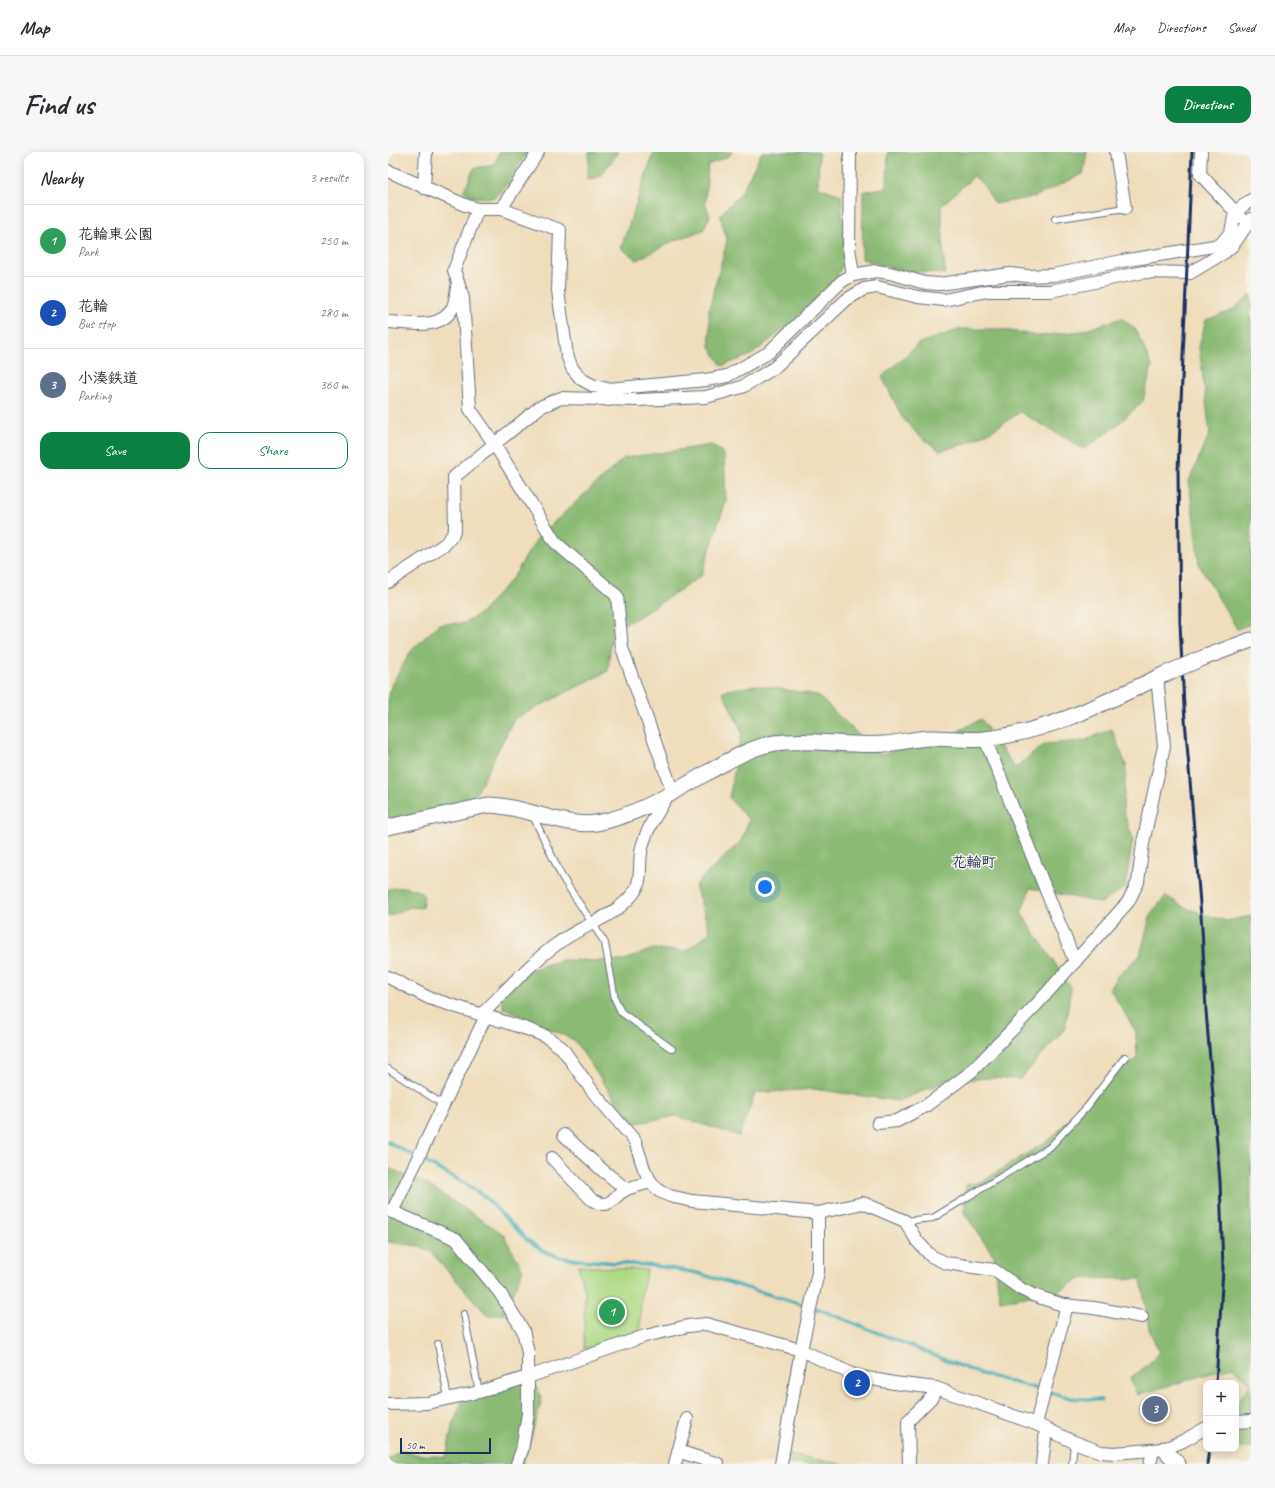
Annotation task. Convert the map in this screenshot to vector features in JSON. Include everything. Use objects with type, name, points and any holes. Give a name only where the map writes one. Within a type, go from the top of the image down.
[{"type":"street","points":[[424,188],[426,152]]},
{"type":"street","points":[[500,209],[538,152]]},
{"type":"street","points":[[850,152],[849,248],[853,275]]},
{"type":"street","points":[[1116,152],[1125,208]]},
{"type":"street","points":[[388,582],[445,544],[452,536],[455,528],[454,477],[540,407],[550,402],[561,398],[608,395],[706,397],[742,387],[774,368],[846,300],[864,289],[877,287],[918,297],[944,300],[987,291],[1050,291],[1144,272],[1190,273],[1225,252],[1233,244],[1249,222],[1235,212],[1200,174],[1201,152]]},
{"type":"street","points":[[388,171],[424,188],[478,209],[500,209],[560,230],[558,292],[567,355],[572,368],[581,379],[608,395],[726,376],[768,353],[842,281],[853,275],[876,271],[890,273],[925,283],[939,284],[1010,274],[1028,276],[1053,275],[1122,261],[1220,245],[1231,232],[1235,212],[1251,200]]},
{"type":"street","points":[[478,209],[454,270],[463,298],[470,409],[495,445],[556,542],[617,596],[622,648],[670,794]]},
{"type":"street","points":[[388,322],[428,324],[447,316],[454,307],[458,281]]},
{"type":"street","points":[[388,827],[488,805],[502,805],[585,823],[594,823],[622,816],[670,794],[741,754],[773,744],[791,741],[871,745],[932,738],[960,740],[985,739],[1054,723],[1082,713],[1161,676],[1251,640]]},
{"type":"street","points":[[878,1123],[897,1121],[903,1118],[926,1105],[971,1072],[1037,1004],[1128,902],[1138,882],[1143,843],[1164,746],[1161,676]]},
{"type":"street","points":[[985,739],[1075,962]]},
{"type":"street","points":[[517,1464],[522,1450],[528,1413],[528,1353],[523,1330],[500,1293],[456,1239],[390,1211],[444,1105],[484,1015],[534,963],[558,943],[594,923],[623,904],[635,891],[639,879],[642,848],[651,824],[670,794]]},
{"type":"street","points":[[388,978],[429,998],[539,1034],[562,1048],[593,1092],[635,1141],[644,1169],[651,1182],[659,1191],[670,1196],[692,1201],[818,1213],[863,1204],[905,1221],[917,1241],[931,1256],[946,1263],[994,1270],[1021,1289],[1033,1295],[1067,1305],[1094,1308],[1142,1317]]},
{"type":"street","points":[[564,1135],[601,1169],[626,1189]]},
{"type":"street","points":[[552,1158],[592,1200],[600,1205],[606,1205],[613,1201],[626,1189],[651,1182]]},
{"type":"street","points":[[782,1464],[801,1350],[818,1272],[818,1213]]},
{"type":"street","points":[[1042,1464],[1041,1427],[1067,1305]]},
{"type":"street","points":[[388,1404],[427,1403],[479,1392],[528,1377],[645,1336],[698,1324],[717,1325],[801,1350],[856,1376],[894,1383],[936,1388],[1041,1427],[1101,1452],[1114,1454],[1158,1449],[1183,1441],[1203,1429]]},
{"type":"street","points":[[909,1464],[908,1421],[932,1397],[936,1388]]},
{"type":"street","points":[[675,1464],[687,1419]]},
{"type":"street","points":[[1239,1422],[1251,1421]]},
{"type":"street","points":[[1150,1464],[1158,1449]]},
{"type":"street","points":[[1158,1449],[1178,1464]]},
{"type":"street","points":[[678,1451],[718,1464]]},
{"type":"lane","points":[[1055,219],[1125,208]]},
{"type":"lane","points":[[532,812],[562,877],[594,923],[605,943],[615,999],[621,1012],[672,1049]]},
{"type":"lane","points":[[905,1221],[933,1218],[1050,1147],[1087,1107],[1126,1057]]},
{"type":"lane","points":[[388,1069],[444,1105]]},
{"type":"lane","points":[[464,1314],[479,1392]]},
{"type":"lane","points":[[438,1344],[448,1398]]},
{"type":"lane","points":[[1072,1464],[1074,1442]]},
{"type":"green space","points":[[499,152],[527,152],[506,186],[493,198],[473,197],[464,191],[474,168],[495,165]]},
{"type":"green space","points":[[589,152],[619,152],[599,177],[588,179]]},
{"type":"green space","points":[[663,152],[732,152],[729,156],[708,165],[705,202],[710,216],[703,230],[671,242],[637,260],[621,248],[653,154]]},
{"type":"green space","points":[[762,152],[819,152],[818,187],[841,195],[845,260],[836,278],[789,325],[751,355],[722,366],[710,347],[709,309],[727,241],[720,215],[741,193]]},
{"type":"green space","points":[[888,152],[1087,152],[1083,174],[1034,197],[995,204],[983,184],[974,176],[941,206],[945,274],[899,270],[862,259],[863,192],[887,187]]},
{"type":"green space","points":[[1251,294],[1251,624],[1237,629],[1199,565],[1189,481],[1210,433],[1199,347],[1206,320],[1231,311]]},
{"type":"green space","points":[[1122,318],[1136,330],[1152,366],[1143,401],[1115,427],[1084,449],[1020,412],[982,436],[952,448],[940,451],[917,434],[902,417],[882,377],[919,343],[961,329],[998,329],[1039,336],[1082,331]]},
{"type":"green space","points":[[712,445],[724,454],[726,501],[701,576],[637,618],[612,629],[608,671],[514,719],[472,802],[388,821],[388,695],[393,682],[411,651],[439,624],[465,623],[481,613],[514,576],[538,537],[624,458]]},
{"type":"green space","points":[[756,685],[817,695],[880,755],[953,734],[981,719],[1015,768],[1045,744],[1084,741],[1112,729],[1126,765],[1123,810],[1133,839],[1125,888],[1101,903],[1030,888],[1021,913],[1071,987],[1065,1029],[1020,1079],[987,1078],[945,1082],[898,1101],[814,1089],[755,1093],[739,1136],[676,1116],[632,1124],[574,1040],[504,1008],[496,982],[560,960],[622,961],[653,949],[686,951],[710,932],[695,885],[741,841],[749,820],[729,798],[742,732],[722,691]]},
{"type":"green space","points":[[404,887],[419,891],[424,896],[422,908],[410,907],[388,917],[388,889]]},
{"type":"green space","points":[[1166,896],[1185,908],[1226,921],[1251,916],[1251,1383],[1232,1367],[1137,1395],[1130,1378],[1148,1365],[1159,1352],[1149,1329],[1141,1279],[1080,1278],[1058,1292],[1000,1301],[994,1256],[964,1213],[966,1185],[983,1181],[1052,1138],[1093,1092],[1137,1058],[1136,1032],[1110,989],[1117,976],[1140,956],[1151,913]]},
{"type":"green space","points":[[388,1168],[425,1183],[503,1234],[523,1270],[504,1314],[488,1316],[431,1252],[420,1246],[388,1242]]},
{"type":"green space","points":[[578,1266],[647,1270],[641,1294],[640,1331],[584,1349],[585,1292]]},
{"type":"green space","points":[[510,1373],[534,1382],[542,1399],[523,1464],[388,1464],[388,1459],[401,1450],[413,1454],[446,1457],[452,1428],[463,1399]]},
{"type":"green space","points":[[1251,1384],[1251,1448],[1239,1448],[1239,1400]]},
{"type":"green space","points":[[788,1455],[842,1464],[786,1464]]},
{"type":"waterway","points":[[388,1142],[466,1184],[485,1197],[527,1240],[543,1251],[559,1257],[656,1266],[697,1273],[821,1310],[978,1373],[1071,1398],[1101,1400]]},
{"type":"railway","points":[[1192,152],[1178,470],[1180,623],[1184,707],[1202,928],[1206,1011],[1220,1181],[1223,1269],[1216,1380]]},
{"type":"railway","points":[[1207,1464],[1209,1452]]},
{"type":"place","name":"花輪東公園","points":[[612,1312]]},
{"type":"place","name":"花輪","points":[[857,1383]]},
{"type":"place","name":"小湊鉄道","points":[[1155,1409]]},
{"type":"district","name":"花輪町","points":[[974,862]]}]
